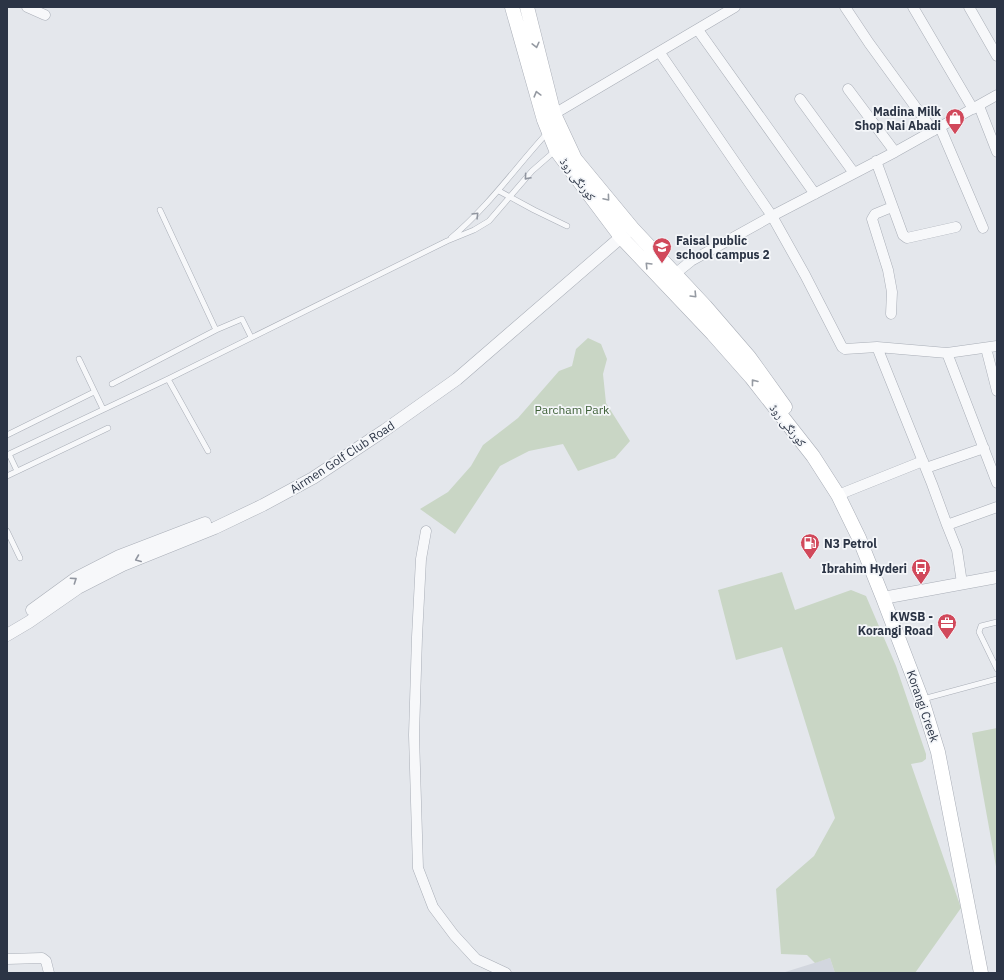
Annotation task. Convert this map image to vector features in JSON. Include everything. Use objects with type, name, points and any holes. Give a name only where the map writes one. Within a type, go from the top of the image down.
[{"type":"main road","name":"کورنگی روڈ","points":[[512,7],[551,122],[561,146],[574,159],[624,230],[751,377],[813,456]]},
{"type":"main road","name":"کورنگی روڈ","points":[[527,7],[551,122]]},
{"type":"main road","name":"کورنگی روڈ","points":[[624,230],[675,274],[749,357],[798,426],[813,456]]},
{"type":"main road","name":"Korangi Creek","points":[[813,456],[838,495],[858,538],[883,598],[922,700],[938,752],[981,973]]},
{"type":"street","points":[[27,7],[45,15]]},
{"type":"street","points":[[551,122],[735,7]]},
{"type":"street","points":[[845,7],[869,43],[936,129],[983,228]]},
{"type":"street","points":[[913,7],[976,108],[997,152]]},
{"type":"street","points":[[969,7],[997,56]]},
{"type":"street","points":[[698,30],[815,194]]},
{"type":"street","points":[[660,53],[772,216],[805,275],[842,347],[845,349],[877,347],[947,353],[997,346]]},
{"type":"street","points":[[848,89],[895,152]]},
{"type":"street","points":[[675,274],[692,261],[772,216],[895,152],[997,95]]},
{"type":"street","points":[[800,99],[854,173]]},
{"type":"street","points":[[876,161],[903,235],[907,238],[956,227]]},
{"type":"street","points":[[891,314],[892,292],[888,270],[872,219],[875,214],[892,207]]},
{"type":"street","name":"Airmen Golf Club Road","points":[[7,626],[25,615],[76,578],[107,562],[213,520],[258,499],[309,471],[453,372],[624,230]]},
{"type":"street","name":"Airmen Golf Club Road","points":[[7,635],[29,622],[78,588],[123,564],[215,528],[263,505],[313,478],[386,430],[457,379],[624,230]]},
{"type":"street","points":[[877,347],[925,465],[957,550],[962,583]]},
{"type":"street","points":[[986,348],[997,391]]},
{"type":"street","points":[[947,353],[997,483]]},
{"type":"street","points":[[838,495],[925,465],[984,448]]},
{"type":"street","points":[[947,525],[997,507]]},
{"type":"street","points":[[426,532],[421,559],[414,735],[418,868],[433,907],[454,936],[476,959],[506,973]]},
{"type":"street","points":[[883,598],[997,577]]},
{"type":"street","points":[[7,959],[42,958],[49,966],[49,973]]},
{"type":"lane","points":[[447,241],[472,220],[499,190],[551,122]]},
{"type":"lane","points":[[17,471],[8,454],[168,379],[447,241],[474,230],[489,221],[532,171],[561,146]]},
{"type":"lane","points":[[499,190],[509,197],[567,226]]},
{"type":"lane","points":[[160,210],[216,330]]},
{"type":"lane","points":[[112,384],[216,330],[242,319],[251,337]]},
{"type":"lane","points":[[79,359],[103,409]]},
{"type":"lane","points":[[168,379],[208,451]]},
{"type":"lane","points":[[7,435],[94,392]]},
{"type":"lane","points":[[7,476],[108,428]]},
{"type":"lane","points":[[7,531],[20,558]]},
{"type":"lane","points":[[997,622],[981,626],[979,632],[997,669]]},
{"type":"lane","points":[[922,700],[997,679]]},
{"type":"shaded area","points":[[830,958],[835,973],[782,973]]},
{"type":"green space","name":"Parcham Park","points":[[588,338],[601,344],[607,359],[603,374],[606,403],[630,441],[615,458],[578,471],[563,444],[529,451],[500,466],[455,534],[420,509],[448,492],[471,466],[483,445],[518,418],[559,371],[572,366],[576,349]]},
{"type":"green space","points":[[782,572],[795,610],[851,590],[866,596],[896,666],[926,754],[926,759],[922,762],[911,764],[961,908],[915,973],[835,973],[830,958],[815,963],[807,955],[781,954],[776,889],[814,856],[835,818],[782,647],[736,660],[718,590]]},
{"type":"green space","points":[[997,728],[997,872],[972,733]]},
{"type":"place","name":"Madina Milk Shop Nai Abadi","points":[[955,135]]},
{"type":"place","name":"Faisal public school campus 2","points":[[662,264]]},
{"type":"place","name":"N3 Petrol","points":[[810,560]]},
{"type":"place","name":"Ibrahim Hyderi","points":[[921,585]]},
{"type":"place","name":"KWSB - Korangi Road","points":[[947,640]]}]
